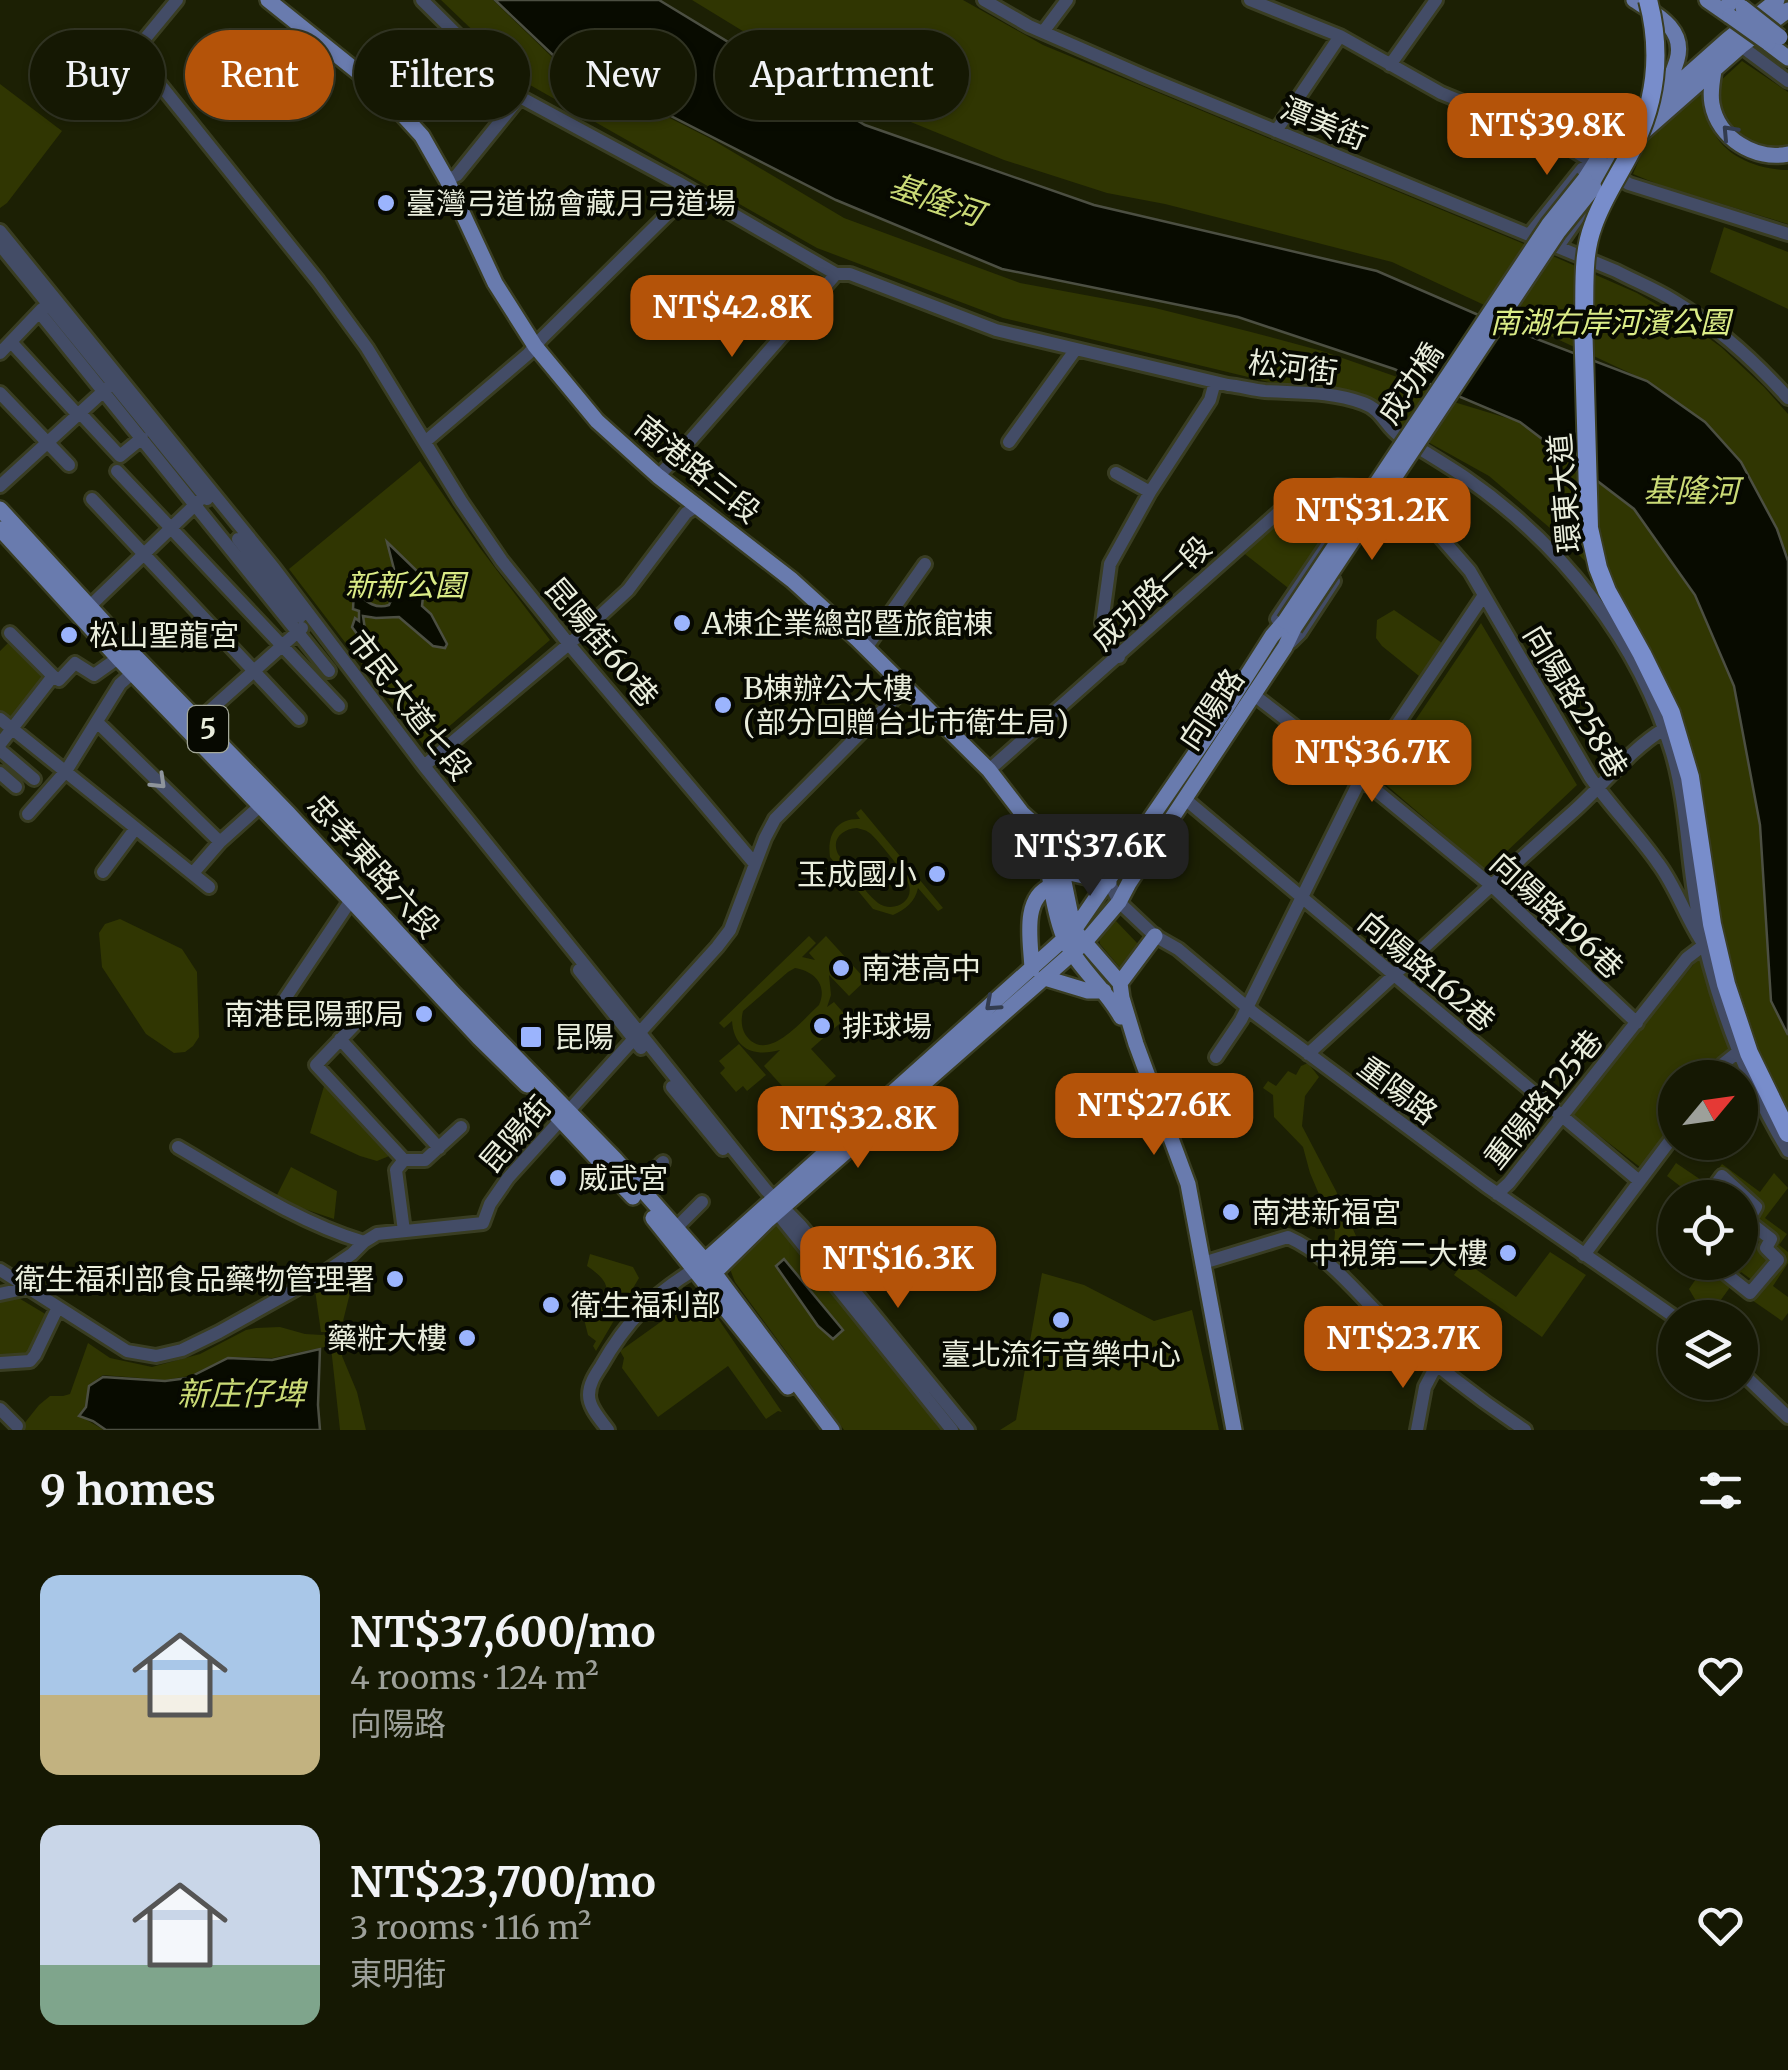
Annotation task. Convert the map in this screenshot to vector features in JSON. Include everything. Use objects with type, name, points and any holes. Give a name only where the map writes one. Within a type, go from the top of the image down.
[{"type":"highway","name":"環東大道","points":[[1646,0],[1657,48],[1654,86],[1635,144],[1599,210],[1586,253],[1589,528],[1608,591],[1643,653],[1680,742],[1690,776],[1714,936],[1725,983],[1748,1051],[1788,1132]]},
{"type":"main road","points":[[1634,0],[1658,15],[1674,32],[1678,45],[1677,60],[1662,98]]},
{"type":"main road","points":[[1707,0],[1734,6],[1779,40],[1788,58]]},
{"type":"main road","points":[[1601,168],[1604,149],[1777,0]]},
{"type":"main road","name":"南港路三段","points":[[270,1],[379,89],[422,136],[495,283],[535,346],[598,421],[658,476],[792,580],[866,648],[989,770],[1022,813]]},
{"type":"main road","points":[[1601,168],[1788,10]]},
{"type":"main road","points":[[1714,71],[1711,100],[1725,132],[1754,152],[1788,154]]},
{"type":"main road","name":"成功橋","points":[[1290,625],[1601,168]]},
{"type":"main road","name":"忠孝東路六段","points":[[0,509],[90,607],[138,668],[260,806],[479,1038],[614,1159],[676,1228],[705,1272]]},
{"type":"main road","name":"忠孝東路六段","points":[[0,529],[118,658],[138,668],[199,720],[300,825],[705,1272]]},
{"type":"main road","name":"向陽路","points":[[1074,941],[1108,882],[1272,636],[1290,625]]},
{"type":"main road","name":"向陽路","points":[[705,1272],[775,1205],[1119,902],[1286,647],[1290,625]]},
{"type":"main road","points":[[1022,813],[1042,831],[1056,859],[1074,941],[1120,983],[1136,1044],[1188,1184],[1234,1430]]},
{"type":"main road","points":[[1022,813],[1049,864],[1051,886],[1074,941],[1136,1044]]},
{"type":"main road","points":[[1056,859],[1070,872],[1108,882]]},
{"type":"main road","points":[[1051,886],[1041,890],[1031,908],[1038,974],[1088,992],[1104,991]]},
{"type":"main road","points":[[1120,983],[1154,936]]},
{"type":"main road","name":"5","points":[[705,1272],[820,1430]]},
{"type":"main road","name":"5","points":[[705,1272],[832,1430]]},
{"type":"street","name":"昆陽街60巷","points":[[177,0],[134,52],[368,348],[502,561],[755,864]]},
{"type":"street","name":"松河街","points":[[422,0],[452,30]]},
{"type":"street","name":"潭美街","points":[[984,0],[1043,32],[1616,271],[1673,300],[1719,332],[1788,398]]},
{"type":"street","points":[[1043,32],[1067,0]]},
{"type":"street","points":[[1250,0],[1340,36],[1441,93],[1558,140],[1629,184],[1788,234]]},
{"type":"street","points":[[1390,64],[1436,0]]},
{"type":"street","points":[[1276,130],[1340,36]]},
{"type":"street","points":[[1741,46],[1788,81]]},
{"type":"street","name":"松河街","points":[[530,102],[836,274],[850,274],[996,330],[1222,384],[1261,391],[1334,395],[1365,404],[1377,410],[1396,434],[1466,479],[1529,528],[1585,588],[1633,661],[1664,729],[1682,798],[1704,945],[1721,1005],[1738,1052],[1788,1151]]},
{"type":"street","points":[[446,180],[457,175],[501,120]]},
{"type":"street","points":[[1529,235],[1582,169],[1601,168]]},
{"type":"street","points":[[1559,246],[1602,188],[1601,168]]},
{"type":"street","points":[[426,441],[528,354],[691,191]]},
{"type":"street","name":"市民大道七段","points":[[0,231],[274,568],[305,625],[775,1205]]},
{"type":"street","name":"市民大道七段","points":[[0,246],[43,308],[424,766],[637,1036]]},
{"type":"street","points":[[658,476],[836,274]]},
{"type":"street","points":[[0,353],[43,308]]},
{"type":"street","points":[[11,342],[120,456],[142,438]]},
{"type":"street","points":[[1009,442],[1076,349]]},
{"type":"street","points":[[1119,656],[1110,648],[1102,623],[1110,564],[1150,492],[1222,384]]},
{"type":"street","points":[[0,486],[108,387],[142,438],[200,501],[90,607]]},
{"type":"street","points":[[0,393],[68,465]]},
{"type":"street","points":[[1286,647],[1300,633],[1421,450]]},
{"type":"street","points":[[117,471],[339,706]]},
{"type":"street","points":[[1116,473],[1150,492]]},
{"type":"street","points":[[1272,636],[1285,607],[1358,500],[1360,487]]},
{"type":"street","name":"向陽路258巷","points":[[1360,487],[1390,497],[1430,525],[1470,571],[1598,789],[1656,859],[1704,945]]},
{"type":"street","name":"成功路一段","points":[[989,770],[1298,496],[1315,489],[1360,487]]},
{"type":"street","points":[[92,500],[300,720]]},
{"type":"street","points":[[424,766],[628,590],[686,514],[698,506]]},
{"type":"street","points":[[866,648],[925,564]]},
{"type":"street","points":[[1216,1057],[1247,1007],[1361,778],[1484,595]]},
{"type":"street","points":[[199,720],[305,625],[329,672]]},
{"type":"street","points":[[10,633],[58,680],[75,663],[94,675],[118,658]]},
{"type":"street","points":[[28,814],[66,771],[120,684],[138,668]]},
{"type":"street","points":[[34,779],[0,747],[53,676]]},
{"type":"street","name":"昆陽街","points":[[364,1242],[377,1234],[483,1224],[500,1188],[730,930],[765,838],[781,812],[906,687]]},
{"type":"street","name":"向陽路196巷","points":[[1254,695],[1491,884],[1636,1023]]},
{"type":"street","points":[[0,718],[209,887]]},
{"type":"street","points":[[97,722],[220,842]]},
{"type":"street","points":[[1308,1054],[1664,729]]},
{"type":"street","points":[[0,773],[16,788]]},
{"type":"street","name":"向陽路162巷","points":[[1185,799],[1638,1180]]},
{"type":"street","points":[[194,874],[220,842],[260,806]]},
{"type":"street","points":[[104,872],[135,829]]},
{"type":"street","name":"重陽路","points":[[1108,882],[1119,902],[1154,936],[1178,949],[1308,1054],[1497,1194],[1658,1306]]},
{"type":"street","points":[[278,1009],[350,900]]},
{"type":"street","name":"重陽路125巷","points":[[1497,1194],[1687,958],[1704,945]]},
{"type":"street","points":[[360,1018],[316,1066],[404,1160],[425,1160],[461,1126]]},
{"type":"street","points":[[340,1039],[439,1148]]},
{"type":"street","points":[[1728,1060],[1738,1052]]},
{"type":"street","points":[[0,1270],[126,1351],[156,1356],[182,1350],[219,1332],[321,1275],[364,1242],[270,1202],[178,1147]]},
{"type":"street","points":[[1584,1255],[1658,1155]]},
{"type":"street","points":[[404,1160],[396,1170],[404,1230]]},
{"type":"street","points":[[638,1187],[663,1162]]},
{"type":"street","points":[[676,1228],[702,1202]]},
{"type":"street","points":[[775,1205],[952,1430]]},
{"type":"street","points":[[775,1205],[801,1226],[968,1430]]},
{"type":"street","points":[[1734,1280],[1750,1293],[1778,1260],[1766,1248],[1771,1239],[1758,1229]]},
{"type":"street","points":[[1202,1263],[1288,1237],[1313,1250],[1436,1366],[1525,1430]]},
{"type":"street","points":[[608,1430],[590,1404],[591,1382],[614,1343],[641,1308],[670,1284],[705,1272]]},
{"type":"street","points":[[0,1294],[28,1288]]},
{"type":"street","points":[[0,1364],[30,1361],[58,1307]]},
{"type":"street","points":[[1417,1430],[1426,1387],[1436,1366]]},
{"type":"street","points":[[1758,1388],[1788,1417]]},
{"type":"street","points":[[0,1409],[17,1426]]},
{"type":"green space","points":[[441,0],[493,0],[524,30],[472,30]]},
{"type":"green space","name":"南湖右岸河濱公園","points":[[692,0],[963,0],[1043,45],[1637,293],[1721,347],[1788,414],[1788,556],[1741,462],[1705,422],[1647,381],[1392,262],[1107,193],[1004,160],[906,120],[969,120],[969,30],[741,30]]},
{"type":"green space","points":[[530,36],[550,55],[550,96],[530,85]]},
{"type":"green space","points":[[1742,61],[1788,92],[1788,148],[1762,148],[1739,137],[1720,114],[1718,83]]},
{"type":"green space","points":[[0,84],[30,107],[30,120],[47,120],[62,131],[0,208]]},
{"type":"green space","points":[[1706,87],[1710,123],[1725,147],[1744,160],[1788,170],[1788,224],[1633,174],[1647,140]]},
{"type":"green space","points":[[592,120],[674,120],[844,218],[1020,283],[1155,308],[1322,351],[1403,379],[1444,399],[1520,422],[1634,509],[1695,595],[1734,686],[1760,825],[1771,1001],[1788,1035],[1788,1127],[1750,1047],[1713,902],[1705,814],[1695,765],[1596,572],[1564,540],[1489,476],[1392,422],[1378,404],[1309,378],[1286,386],[1003,318],[817,248]]},
{"type":"green space","points":[[1724,227],[1788,252],[1788,309],[1710,272]]},
{"type":"green space","name":"新新公園","points":[[420,461],[550,640],[425,747],[289,569]]},
{"type":"green space","points":[[1347,489],[1360,494],[1292,591],[1241,551],[1296,506],[1321,493]]},
{"type":"green space","points":[[1394,610],[1442,643],[1419,676],[1376,638],[1377,620]]},
{"type":"green space","points":[[1481,623],[1577,785],[1486,871],[1377,777]]},
{"type":"green space","points":[[12,639],[49,676],[10,724],[0,715],[0,651]]},
{"type":"green space","points":[[861,809],[943,908],[938,911],[918,888],[909,905],[893,915],[873,909],[830,857],[835,829],[845,821],[860,819],[856,813]],"holes":[[[857,828],[875,838],[907,880],[910,891],[901,904],[889,907],[878,903],[838,854],[839,836]]]},
{"type":"green space","points":[[120,919],[182,949],[197,972],[199,1037],[185,1052],[174,1053],[146,1034],[102,967],[99,933],[105,924]]},
{"type":"green space","points":[[1116,921],[1138,944],[1136,956],[1121,969],[1100,944],[1099,937]]},
{"type":"green space","points":[[809,936],[816,943],[802,957],[815,960],[809,953],[826,936],[866,980],[849,996],[829,975],[831,995],[827,1007],[834,1002],[847,1017],[811,1049],[836,1076],[801,1107],[764,1066],[780,1050],[747,1049],[737,1039],[732,1021],[724,1028],[719,1023]],"holes":[[[802,970],[818,980],[822,991],[819,1005],[778,1041],[760,1045],[751,1041],[742,1028],[743,1011],[788,972]]]},
{"type":"green space","points":[[1703,953],[1731,1051],[1724,1060],[1658,1060],[1658,1153],[1645,1171],[1570,1113]]},
{"type":"green space","points":[[739,1044],[766,1075],[747,1091],[743,1086],[736,1092],[720,1073],[725,1068],[719,1061]]},
{"type":"green space","points":[[1308,1063],[1319,1077],[1305,1096],[1302,1126],[1360,1245],[1348,1275],[1333,1259],[1335,1232],[1303,1147],[1274,1117],[1273,1095],[1263,1088],[1268,1081],[1276,1086],[1288,1071],[1296,1075]]},
{"type":"green space","points":[[325,1083],[394,1154],[377,1161],[310,1133]]},
{"type":"green space","points":[[1676,1163],[1701,1180],[1672,1180],[1667,1176]]},
{"type":"green space","points":[[1722,1164],[1744,1180],[1710,1180]]},
{"type":"green space","points":[[291,1167],[337,1191],[334,1219],[275,1199]]},
{"type":"green space","points":[[1774,1173],[1788,1188],[1765,1218],[1787,1234],[1779,1245],[1788,1252],[1788,1263],[1773,1286],[1788,1297],[1788,1313],[1782,1321],[1758,1304],[1758,1300],[1749,1298],[1759,1285],[1752,1280],[1758,1280],[1758,1191]]},
{"type":"green space","points":[[776,1223],[781,1224],[941,1430],[844,1430],[735,1282],[730,1269],[733,1261]]},
{"type":"green space","points":[[1550,1252],[1586,1275],[1542,1337],[1454,1275],[1464,1261],[1516,1297]]},
{"type":"green space","points":[[590,1254],[633,1267],[639,1278],[596,1351],[596,1341],[588,1335],[583,1315],[604,1297],[606,1286],[587,1266]]},
{"type":"green space","points":[[349,1268],[351,1289],[342,1325],[342,1356],[357,1392],[366,1430],[340,1430],[331,1347],[336,1330],[329,1346],[273,1358],[229,1357],[189,1376],[165,1380],[103,1375],[89,1385],[85,1407],[78,1415],[104,1430],[19,1430],[50,1396],[70,1394],[88,1343],[110,1358],[152,1367],[200,1354],[256,1328],[280,1327],[322,1335],[333,1332],[321,1332],[315,1290]]},
{"type":"green space","points":[[1042,1273],[1084,1285],[1154,1321],[1192,1310],[1219,1430],[1000,1430],[1016,1420]]},
{"type":"green space","points":[[1695,1280],[1735,1280],[1721,1300],[1695,1300],[1689,1289]]},
{"type":"green space","points":[[697,1296],[704,1298],[782,1412],[766,1419],[728,1366],[658,1417],[622,1368],[624,1358],[620,1351]]},
{"type":"green space","points":[[17,1297],[47,1315],[25,1356],[0,1358],[0,1301]]},
{"type":"water","name":"基隆河","points":[[495,0],[659,0],[715,34],[715,120],[857,120],[1094,205],[1377,271],[1513,330],[1647,381],[1705,422],[1741,462],[1777,529],[1788,561],[1788,1035],[1771,1001],[1760,825],[1734,686],[1695,595],[1634,509],[1520,422],[1394,369],[1238,317],[1002,269],[836,200],[679,120],[695,120],[695,30],[550,30],[550,52]]},
{"type":"water","points":[[387,542],[418,572],[417,590],[423,597],[422,606],[431,614],[447,644],[445,648],[433,646],[399,617],[363,616],[368,649],[352,627],[355,618],[359,621],[359,611],[353,609],[354,591],[374,605],[389,605],[394,569]]},
{"type":"water","points":[[784,1259],[843,1330],[833,1339],[818,1326],[776,1266]]},
{"type":"water","name":"新庄仔埤","points":[[320,1349],[320,1430],[106,1430],[79,1416],[86,1407],[89,1386],[103,1377],[165,1381],[188,1378],[228,1358],[272,1360]]},
{"type":"place","name":"臺灣弓道協會藏月弓道場","points":[[386,203]]},
{"type":"place","name":"A棟企業總部暨旅館棟","points":[[682,623]]},
{"type":"place","name":"松山聖龍宮","points":[[69,635]]},
{"type":"place","name":"B棟辦公大樓 (部分回贈台北市衛生局)","points":[[723,705]]},
{"type":"place","name":"玉成國小","points":[[937,874]]},
{"type":"place","name":"南港高中","points":[[841,968]]},
{"type":"place","name":"南港昆陽郵局","points":[[424,1014]]},
{"type":"place","name":"排球場","points":[[822,1026]]},
{"type":"place","name":"昆陽","points":[[531,1037]]},
{"type":"place","name":"威武宮","points":[[558,1178]]},
{"type":"place","name":"南港新福宮","points":[[1231,1212]]},
{"type":"place","name":"中視第二大樓","points":[[1508,1253]]},
{"type":"place","name":"衛生福利部食品藥物管理署","points":[[395,1279]]},
{"type":"place","name":"衛生福利部","points":[[551,1305]]},
{"type":"place","name":"臺北流行音樂中心","points":[[1061,1320]]},
{"type":"place","name":"藥粧大樓","points":[[467,1338]]}]
